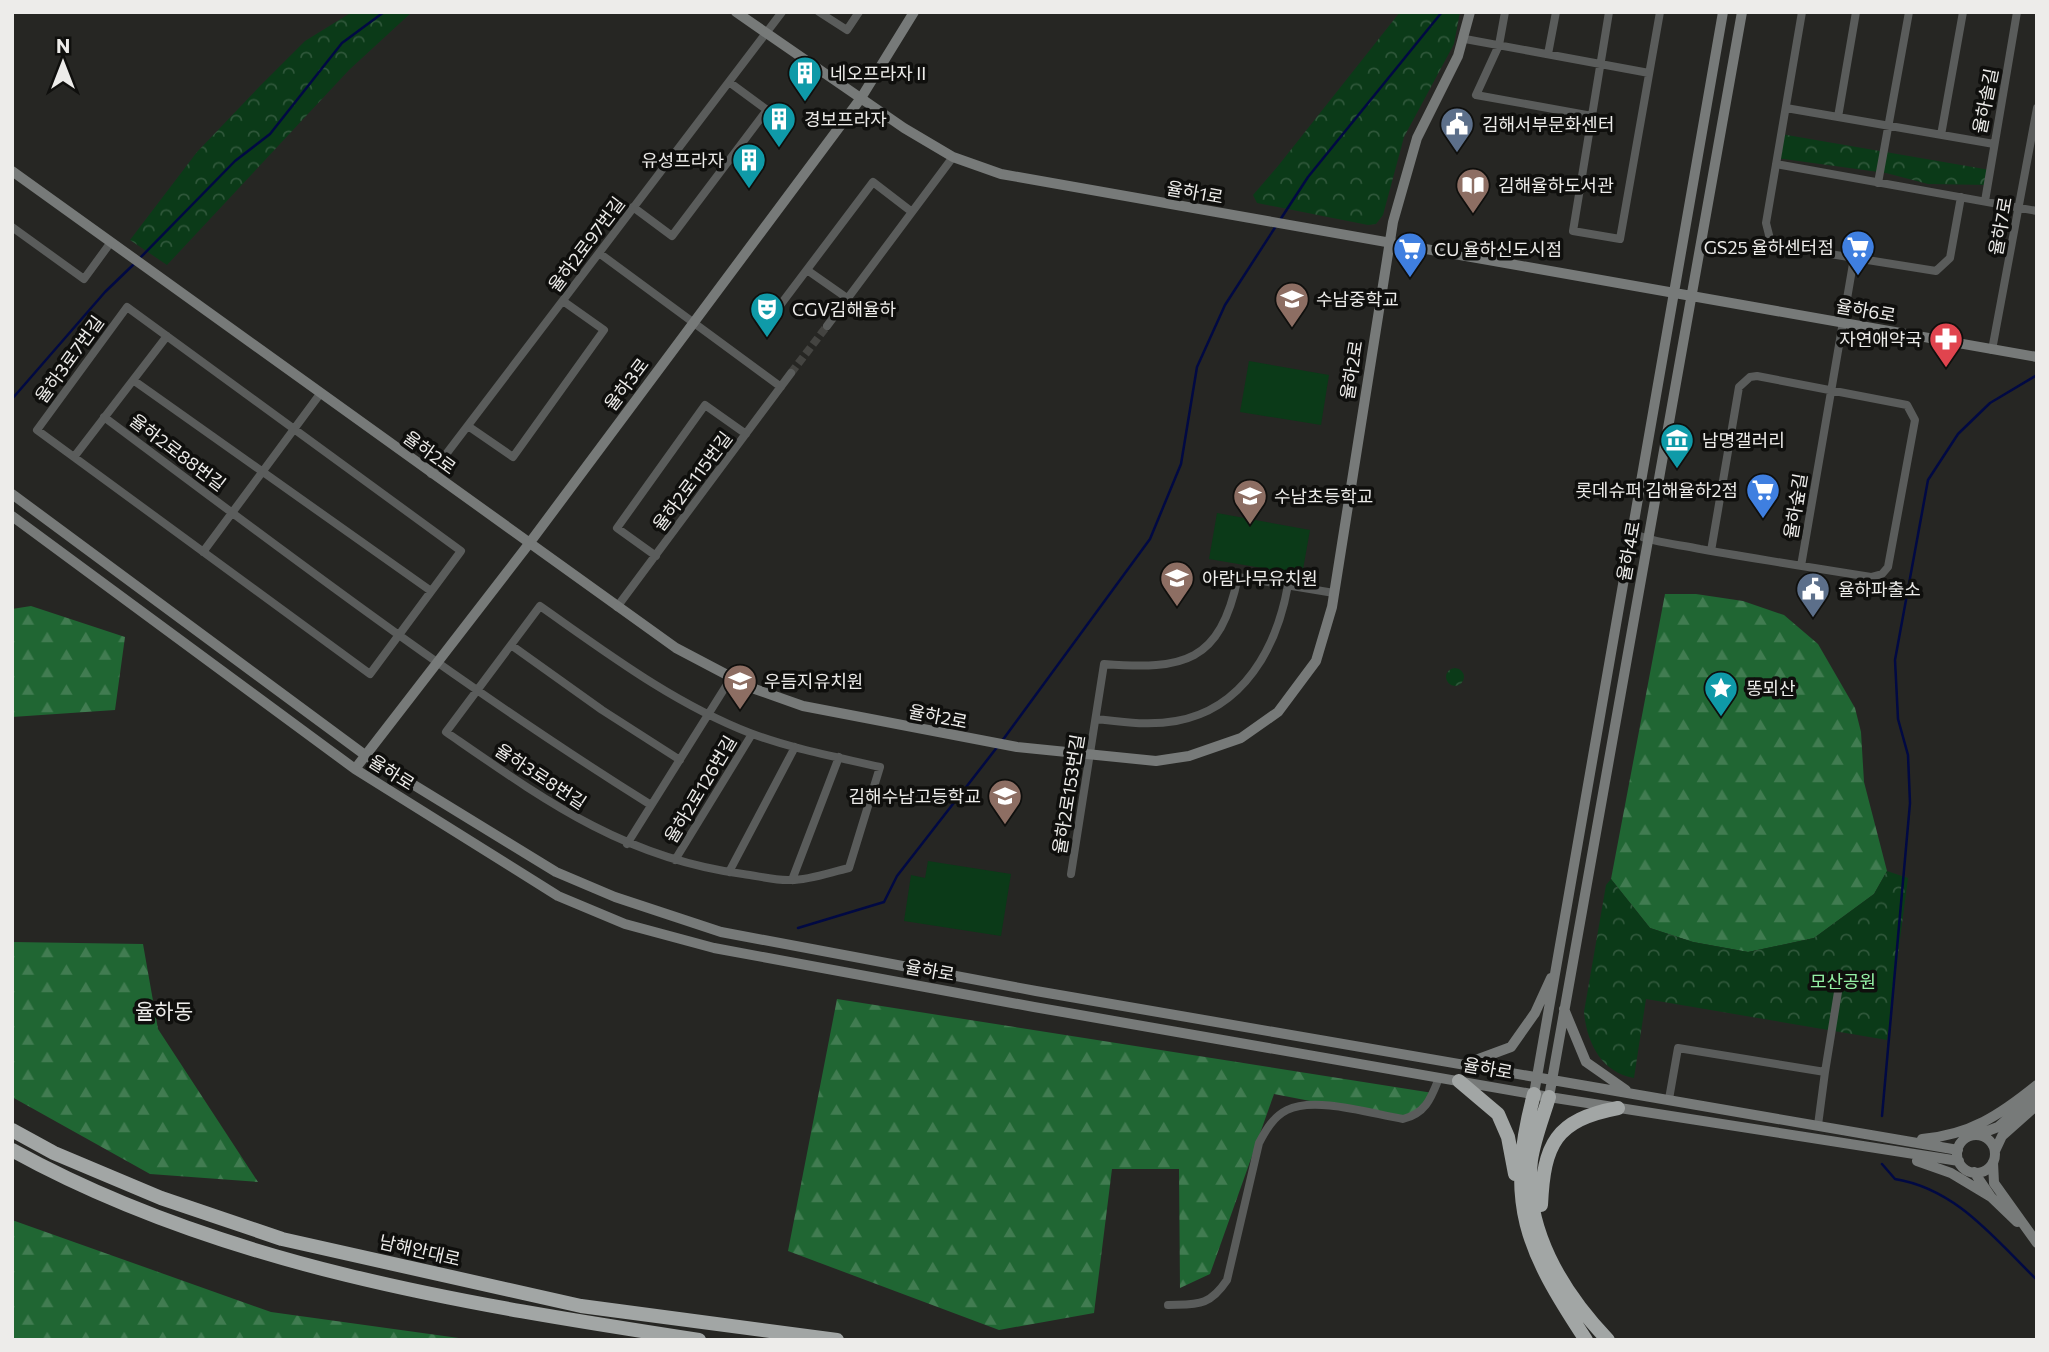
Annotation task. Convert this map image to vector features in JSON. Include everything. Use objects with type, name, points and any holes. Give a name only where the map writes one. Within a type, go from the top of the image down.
[{"type":"highway","points":[[1459,1081],[1499,1114],[1515,1168],[1516,1202],[1532,1234],[1570,1293],[1608,1340]]},
{"type":"highway","points":[[1541,1096],[1522,1158],[1532,1234],[1537,1260],[1586,1340]]},
{"type":"highway","points":[[1532,1234],[1543,1172],[1557,1135],[1590,1113],[1618,1108]]},
{"type":"highway","name":"남해안대로","points":[[12,1130],[54,1153],[161,1198],[282,1239],[581,1306],[837,1340]]},
{"type":"highway","points":[[12,1150],[49,1170],[159,1217],[284,1258],[461,1303],[699,1340]]},
{"type":"highway","points":[[1568,1312],[1594,1340]]},
{"type":"main road","name":"율하1로","points":[[736,12],[953,157],[1001,174],[1691,296]]},
{"type":"main road","name":"율하3로","points":[[355,769],[528,545],[861,98],[914,12]]},
{"type":"main road","name":"율하2로","points":[[12,171],[528,545],[676,648],[731,678],[803,706],[976,741],[1156,761],[1189,756],[1241,738],[1254,730],[1278,712],[1316,661],[1327,631],[1334,593],[1388,243],[1417,138],[1465,39],[1470,12]]},
{"type":"main road","name":"율하4로","points":[[1541,1096],[1538,1077],[1723,12]]},
{"type":"main road","name":"율하4로","points":[[1541,1096],[1552,1079],[1742,12]]},
{"type":"main road","name":"율하6로","points":[[1691,296],[2036,357]]},
{"type":"main road","name":"율하로","points":[[12,494],[365,755],[556,872],[615,897],[721,932],[1036,991],[1552,1079]]},
{"type":"main road","name":"율하로","points":[[12,516],[355,769],[558,896],[625,924],[714,948],[1541,1096],[1857,1145],[1958,1155]]},
{"type":"main road","points":[[1465,1064],[1511,1046],[1523,1034],[1558,962]]},
{"type":"main road","points":[[1564,1009],[1586,1062],[1632,1093]]},
{"type":"main road","points":[[1552,1079],[1894,1139],[1958,1155],[1975,1172],[1991,1197],[2037,1242]]},
{"type":"main road","points":[[1894,1139],[1932,1138],[1982,1125],[2037,1085]]},
{"type":"main road","points":[[1958,1155],[1964,1139],[1998,1127],[2037,1093]]},
{"type":"main road","points":[[1975,1172],[1986,1170],[2002,1136],[2037,1105]]},
{"type":"main road","points":[[1976,1135],[1989,1139],[1994,1156],[1994,1183],[2027,1231]]},
{"type":"main road","points":[[1857,1145],[1878,1154],[1934,1166],[1991,1197]]},
{"type":"street","name":"율하2로97번길","points":[[431,474],[782,12]]},
{"type":"street","points":[[819,12],[847,30],[859,12]]},
{"type":"street","points":[[1505,12],[1499,45],[1476,95],[1592,116]]},
{"type":"street","points":[[1548,54],[1556,12]]},
{"type":"street","points":[[1609,12],[1573,231],[1620,239],[1660,12]]},
{"type":"street","points":[[1802,12],[1766,223],[1770,239],[1780,246],[1936,271],[1950,258],[1961,197]]},
{"type":"street","points":[[1838,117],[1856,12]]},
{"type":"street","points":[[1878,183],[1909,12]]},
{"type":"street","name":"율하솔길","points":[[1941,135],[1963,12]]},
{"type":"street","name":"율하솔길","points":[[1786,108],[1994,145],[2017,12]]},
{"type":"street","points":[[1465,39],[1649,73]]},
{"type":"street","points":[[634,208],[672,236],[767,110],[729,82]]},
{"type":"street","name":"율하7로","points":[[1992,350],[2037,108]]},
{"type":"street","points":[[1985,201],[1994,145]]},
{"type":"street","points":[[827,326],[953,157]]},
{"type":"street","points":[[1776,164],[2037,211]]},
{"type":"street","points":[[772,316],[873,182],[912,212]]},
{"type":"street","points":[[12,227],[85,279],[111,242]]},
{"type":"street","points":[[599,253],[781,387]]},
{"type":"street","name":"율하숲길","points":[[1633,533],[1648,540],[1801,566],[1854,258]]},
{"type":"street","points":[[807,270],[847,298]]},
{"type":"street","points":[[468,426],[513,457],[604,330],[563,301]]},
{"type":"street","name":"율하3로7번길","points":[[127,307],[294,429],[461,551],[370,674],[37,430],[127,307]]},
{"type":"street","name":"율하2로88번길","points":[[74,457],[167,336]]},
{"type":"street","name":"율하2로115번길","points":[[617,607],[791,373]]},
{"type":"street","points":[[1711,551],[1739,387],[1750,377],[1757,376],[1907,405],[1914,420],[1887,570],[1871,577],[1801,566]]},
{"type":"street","points":[[133,380],[431,591]]},
{"type":"street","points":[[204,552],[320,394]]},
{"type":"street","points":[[656,555],[617,528],[705,405],[746,434]]},
{"type":"street","name":"율하2로88번길","points":[[104,417],[232,513]]},
{"type":"street","points":[[232,513],[438,661]]},
{"type":"street","name":"율하2로153번길","points":[[1071,874],[1104,664],[1148,668],[1183,662],[1198,653],[1219,632],[1231,608],[1238,577],[1334,593]]},
{"type":"street","name":"율하2로153번길","points":[[1096,719],[1147,724],[1178,721],[1206,711],[1228,698],[1252,674],[1271,646],[1282,620],[1288,586]]},
{"type":"street","name":"율하3로8번길","points":[[626,844],[555,808],[446,732],[540,606],[637,674],[709,715]]},
{"type":"street","points":[[512,645],[680,760]]},
{"type":"street","name":"율하3로8번길","points":[[438,661],[651,805]]},
{"type":"street","name":"율하2로126번길","points":[[626,844],[675,860],[729,872],[792,880],[849,868],[880,767],[752,734],[709,715],[731,678]]},
{"type":"street","points":[[626,844],[709,715]]},
{"type":"street","name":"율하2로126번길","points":[[675,860],[752,734]]},
{"type":"street","points":[[729,872],[795,747]]},
{"type":"street","points":[[792,880],[839,757]]},
{"type":"street","points":[[1818,1125],[1838,992]]},
{"type":"street","points":[[1669,1099],[1678,1048],[1825,1072]]},
{"type":"street","points":[[1168,1305],[1203,1304],[1218,1293],[1227,1280],[1259,1143],[1270,1123],[1287,1110],[1305,1105],[1402,1119],[1415,1116],[1427,1107],[1439,1078]]},
{"type":"green space","points":[[352,12],[412,12],[349,70],[167,265],[130,240],[197,152],[260,86],[305,41]]},
{"type":"green space","points":[[1400,12],[1460,12],[1454,44],[1404,137],[1383,215],[1376,224],[1368,225],[1257,203],[1253,195]]},
{"type":"green space","points":[[1781,134],[1990,170],[1988,185],[1928,184],[1886,173],[1777,158]]},
{"type":"green space","points":[[1249,361],[1329,375],[1321,425],[1240,412]]},
{"type":"green space","points":[[1217,513],[1310,530],[1302,575],[1209,559]]},
{"type":"green space","points":[[1665,594],[1696,594],[1743,601],[1784,615],[1818,644],[1855,708],[1861,732],[1864,782],[1887,871],[1874,894],[1814,938],[1748,952],[1693,942],[1650,928],[1611,879]]},
{"type":"green space","points":[[31,606],[125,637],[115,710],[12,717],[12,609]]},
{"type":"green space","points":[[1455,668],[1461,671],[1464,677],[1461,683],[1455,686],[1449,683],[1446,677],[1449,671]]},
{"type":"green space","points":[[928,861],[1011,874],[1001,936],[904,921],[911,875],[925,878]]},
{"type":"green space","name":"모산공원","points":[[1887,871],[1908,878],[1887,1040],[1646,999],[1634,1078],[1622,1075],[1604,1063],[1592,1045],[1584,1012],[1606,885],[1611,879],[1650,928],[1693,942],[1748,952],[1814,938],[1874,894]]},
{"type":"green space","points":[[12,942],[143,944],[158,1029],[258,1182],[150,1174],[12,1097]]},
{"type":"green space","points":[[837,999],[1433,1093],[1427,1106],[1403,1119],[1274,1094],[1210,1274],[1180,1288],[1179,1169],[1112,1169],[1094,1313],[999,1330],[788,1251]]},
{"type":"green space","points":[[12,1220],[271,1312],[473,1340],[12,1340]]},
{"type":"waterway","points":[[139,259],[235,161],[270,134],[342,43],[384,12]]},
{"type":"waterway","points":[[1280,220],[1308,177],[1442,12]]},
{"type":"waterway","points":[[1002,741],[1150,539],[1181,464],[1197,367],[1225,305],[1276,226]]},
{"type":"waterway","points":[[12,399],[105,292],[134,264]]},
{"type":"waterway","points":[[1882,1116],[1910,803],[1908,755],[1898,719],[1895,660],[1928,480],[1958,434],[1990,403],[2037,375]]},
{"type":"waterway","points":[[798,928],[884,902],[897,876],[998,746]]},
{"type":"waterway","points":[[1882,1164],[1895,1179],[1917,1184],[1955,1204],[1988,1231],[2035,1278]]},
{"type":"tunnel","points":[[791,373],[827,326]]},
{"type":"place","name":"네오프라자 II","points":[[805,103]]},
{"type":"place","name":"경보프라자","points":[[779,149]]},
{"type":"place","name":"김해서부문화센터","points":[[1457,154]]},
{"type":"place","name":"유성프라자","points":[[749,190]]},
{"type":"place","name":"김해율하도서관","points":[[1473,215]]},
{"type":"place","name":"GS25 율하센터점","points":[[1858,277]]},
{"type":"place","name":"CU 율하신도시점","points":[[1410,279]]},
{"type":"place","name":"수남중학교","points":[[1292,329]]},
{"type":"place","name":"CGV김해율하","points":[[767,339]]},
{"type":"place","name":"자연애약국","points":[[1946,369]]},
{"type":"place","name":"남명갤러리","points":[[1677,470]]},
{"type":"place","name":"롯데슈퍼 김해율하2점","points":[[1763,520]]},
{"type":"place","name":"수남초등학교","points":[[1250,526]]},
{"type":"place","name":"아람나무유치원","points":[[1177,608]]},
{"type":"place","name":"율하파출소","points":[[1813,619]]},
{"type":"place","name":"우듬지유치원","points":[[740,711]]},
{"type":"place","name":"똥뫼산","points":[[1721,718]]},
{"type":"place","name":"김해수남고등학교","points":[[1005,826]]},
{"type":"district","name":"율하동","points":[[164,1010]]}]
